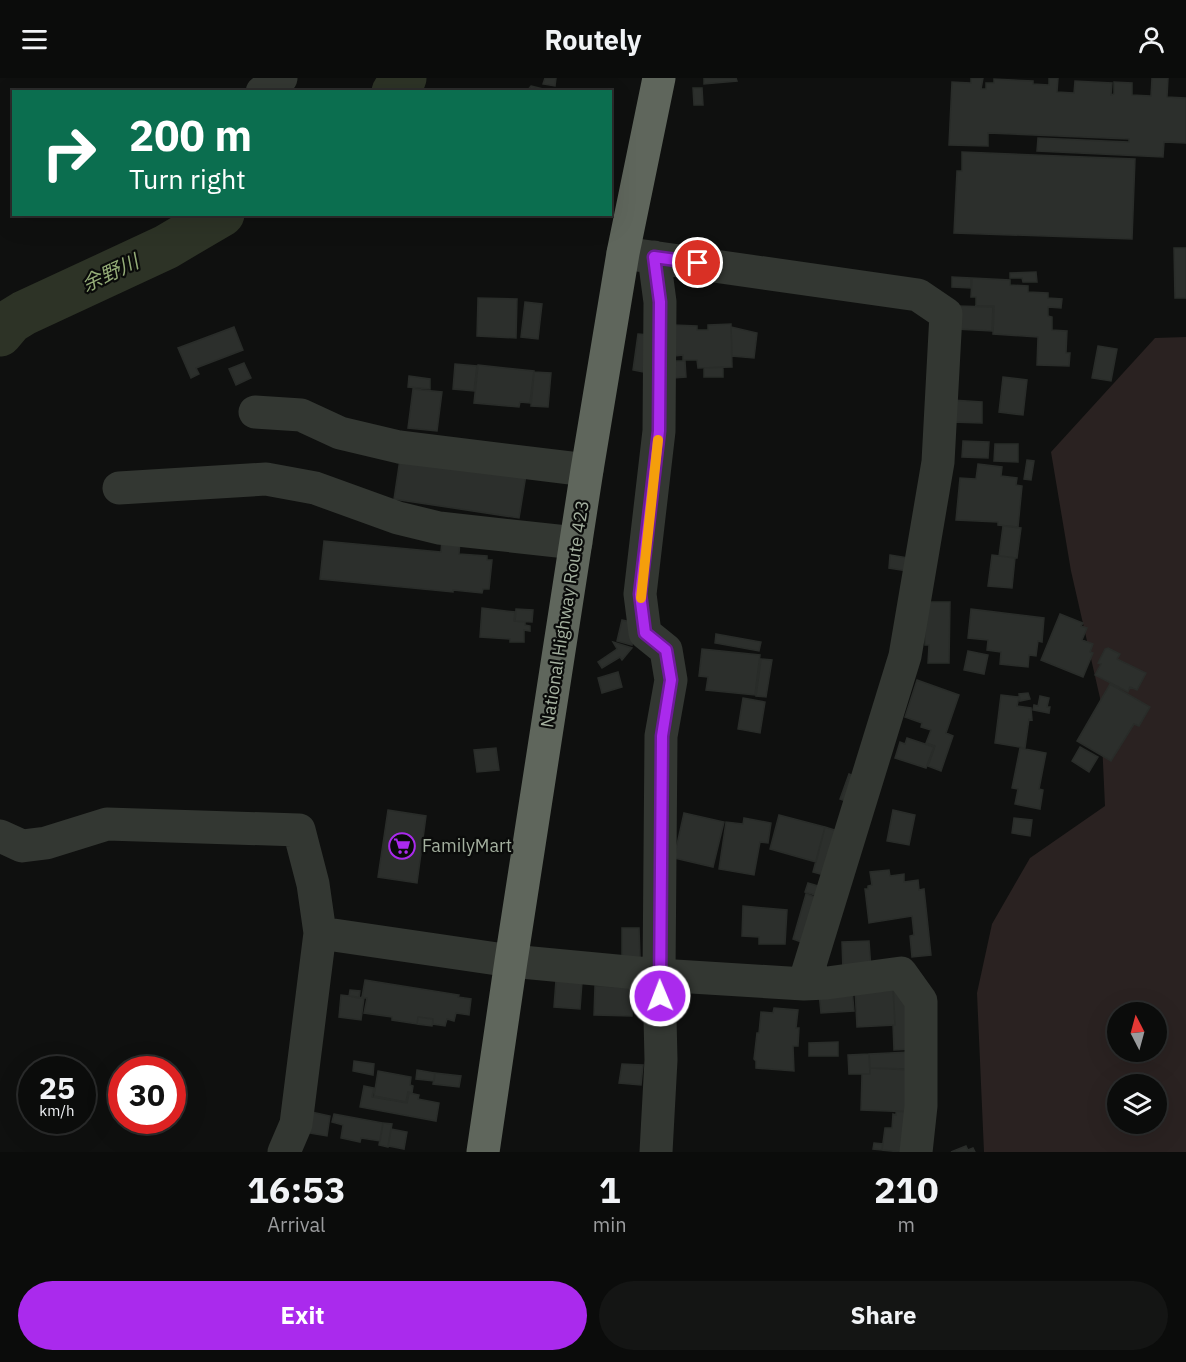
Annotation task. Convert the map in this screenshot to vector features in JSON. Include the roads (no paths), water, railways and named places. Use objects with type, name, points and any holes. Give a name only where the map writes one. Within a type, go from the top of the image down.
[{"type":"highway","name":"National Highway Route 423","points":[[483,1152],[587,471],[638,255],[658,78]]},
{"type":"street","points":[[265,90],[281,78]]},
{"type":"street","points":[[638,255],[660,302],[659,431],[640,594],[645,633],[666,650],[671,680],[662,736],[659,975],[661,1060],[656,1152]]},
{"type":"street","points":[[638,255],[918,294],[946,314],[938,462],[905,656],[804,984]]},
{"type":"street","points":[[255,412],[300,415],[340,433],[399,447],[587,471]]},
{"type":"street","points":[[119,488],[266,479],[315,488],[398,518],[439,528],[576,543]]},
{"type":"street","points":[[0,836],[22,846],[46,843],[107,824],[299,830],[313,884],[320,933],[296,1124],[284,1152]]},
{"type":"street","points":[[320,933],[511,961],[659,975],[804,984],[901,973],[921,1001],[921,1106],[916,1152]]},
{"type":"waterway","name":"余野川","points":[[395,90],[404,78]]},
{"type":"waterway","name":"余野川","points":[[0,334],[11,321],[24,313],[166,247],[219,216]]},
{"type":"place","name":"FamilyMart","points":[[402,846]]}]
